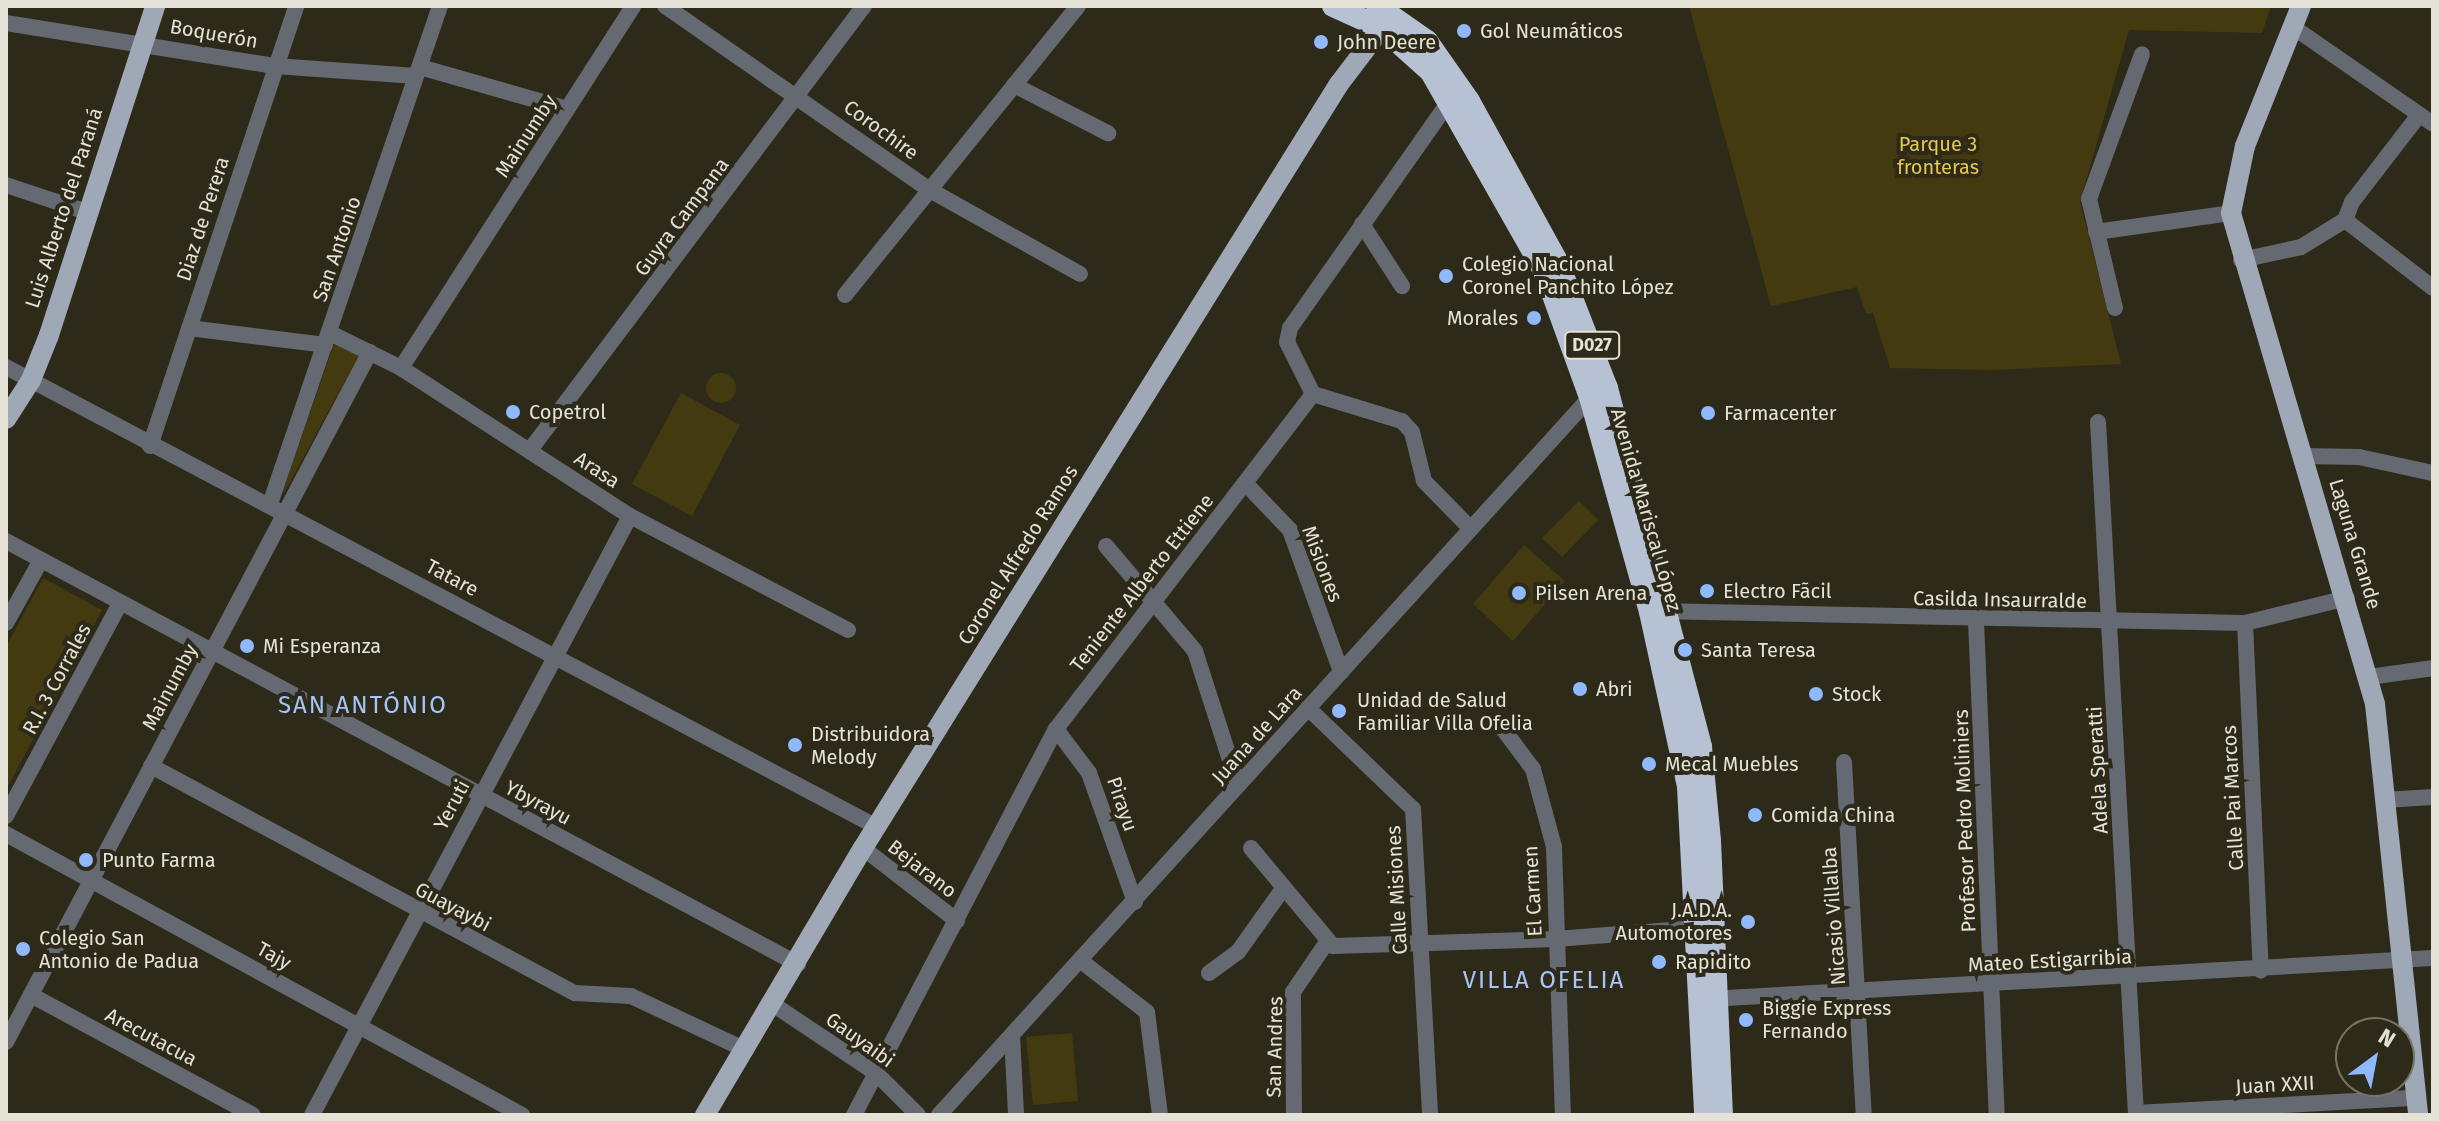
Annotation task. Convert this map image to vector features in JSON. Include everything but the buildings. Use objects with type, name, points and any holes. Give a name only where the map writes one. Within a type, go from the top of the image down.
[{"type":"highway","name":"Avenida Mariscal López","points":[[1333,6],[1387,14],[1441,56],[1559,265],[1598,390],[1707,791],[1705,927],[1709,999],[1722,1115]]},
{"type":"highway","name":"Avenida Mariscal López","points":[[1387,14],[1449,102],[1545,273],[1598,390]]},
{"type":"highway","name":"Avenida Mariscal López","points":[[1705,1115],[1709,999]]},
{"type":"main road","name":"Luis Alberto del Paraná","points":[[6,419],[31,380],[155,6]]},
{"type":"main road","name":"Laguna Grande","points":[[2301,6],[2245,146],[2231,213],[2241,260],[2369,677],[2417,1107]]},
{"type":"main road","name":"Coronel Alfredo Ramos","points":[[705,1115],[774,1005],[863,848],[1339,84],[1387,14]]},
{"type":"street","name":"Diaz de Perera","points":[[150,446],[296,6]]},
{"type":"street","name":"San Antonio","points":[[278,508],[328,339],[440,6]]},
{"type":"street","name":"Mainumby","points":[[401,368],[633,6]]},
{"type":"street","name":"Corochire","points":[[665,6],[799,95],[928,189],[1080,274]]},
{"type":"street","name":"Guyra Campana","points":[[530,450],[864,6]]},
{"type":"street","points":[[845,295],[1078,6]]},
{"type":"street","name":"Boquerón","points":[[6,23],[143,42],[275,66],[418,72],[567,109]]},
{"type":"street","points":[[2241,260],[2301,247],[2345,220],[2366,182],[2426,120],[2293,27]]},
{"type":"street","points":[[2115,308],[2089,199],[2142,54]]},
{"type":"street","points":[[1014,85],[1108,133]]},
{"type":"street","points":[[1449,102],[1287,335],[1313,394],[1402,421],[1412,432],[1424,481],[1469,527]]},
{"type":"street","points":[[6,185],[87,212]]},
{"type":"street","points":[[2096,232],[2231,213]]},
{"type":"street","points":[[2345,220],[2433,288]]},
{"type":"street","points":[[1362,224],[1402,286]]},
{"type":"street","name":"Arasa","points":[[189,328],[328,339],[370,352],[401,368],[630,516],[848,630]]},
{"type":"street","name":"Mainumby","points":[[6,1042],[211,653],[278,508],[370,352]]},
{"type":"street","name":"Tatare","points":[[6,367],[150,446],[278,508],[877,827]]},
{"type":"street","name":"Juana de Lara","points":[[939,1115],[1135,902],[1469,527],[1598,390]]},
{"type":"street","name":"Teniente Alberto Ettiene","points":[[854,1115],[1056,729],[1313,394]]},
{"type":"street","name":"Adela Speratti","points":[[2098,422],[2136,1114]]},
{"type":"street","points":[[2302,456],[2359,457],[2433,473]]},
{"type":"street","name":"Misiones","points":[[1245,483],[1290,530],[1341,672]]},
{"type":"street","name":"Yeruti","points":[[312,1115],[630,516]]},
{"type":"street","name":"Ybyrayu","points":[[6,541],[798,964]]},
{"type":"street","points":[[1106,546],[1195,651],[1238,785]]},
{"type":"street","points":[[6,623],[41,560]]},
{"type":"street","name":"Casilda Insaurralde","points":[[1659,610],[1976,621],[2245,623],[2347,598]]},
{"type":"street","name":"R.I. 3 Corrales","points":[[6,816],[120,603]]},
{"type":"street","name":"Profesor Pedro Moliniers","points":[[1976,621],[1997,1115]]},
{"type":"street","name":"Calle Pai Marcos","points":[[2245,623],[2261,971]]},
{"type":"street","points":[[2369,677],[2433,668]]},
{"type":"street","name":"Calle Misiones","points":[[1308,708],[1413,809],[1430,1115]]},
{"type":"street","name":"El Carmen","points":[[1500,725],[1533,769],[1554,847],[1563,1115]]},
{"type":"street","name":"Pirayu","points":[[1056,729],[1089,773],[1135,902]]},
{"type":"street","name":"Nicasio Villalba","points":[[1844,762],[1864,1115]]},
{"type":"street","name":"Guayaybi","points":[[151,766],[575,993],[631,996],[746,1050]]},
{"type":"street","points":[[2384,800],[2433,797]]},
{"type":"street","name":"Tajy","points":[[6,834],[522,1115]]},
{"type":"street","name":"Bejarano","points":[[863,848],[957,921]]},
{"type":"street","points":[[1251,848],[1282,890],[1333,946],[1556,939],[1705,927]]},
{"type":"street","points":[[1209,973],[1238,952],[1282,890]]},
{"type":"street","name":"San Andres","points":[[1294,1115],[1293,992],[1327,942]]},
{"type":"street","name":"Mateo Estigarribia","points":[[1709,999],[1859,988],[1991,985],[2261,971],[2433,958]]},
{"type":"street","points":[[1081,961],[1147,1012],[1160,1115]]},
{"type":"street","name":"Arecutacua","points":[[31,995],[253,1115]]},
{"type":"street","name":"Gauyaibi","points":[[774,1005],[876,1073],[918,1115]]},
{"type":"street","points":[[1012,1035],[1016,1115]]},
{"type":"street","name":"Juan XXII","points":[[2136,1114],[2417,1107]]},
{"type":"green space","name":"Parque 3 fronteras","points":[[1689,6],[2271,6],[2262,33],[2129,30],[2080,202],[2121,364],[1991,370],[1890,368],[1873,313],[1866,314],[1857,287],[1771,306]]},
{"type":"green space","points":[[334,344],[359,355],[284,493],[283,491]]},
{"type":"green space","points":[[721,373],[732,377],[736,388],[732,399],[721,403],[710,399],[706,388],[710,377]]},
{"type":"green space","points":[[681,393],[740,425],[692,516],[632,484]]},
{"type":"green space","name":"Pilsen Arena","points":[[1579,501],[1598,520],[1562,557],[1542,538]]},
{"type":"green space","name":"Pilsen Arena","points":[[1524,545],[1565,581],[1513,641],[1473,604]]},
{"type":"green space","points":[[43,578],[102,610],[6,790],[6,647]]},
{"type":"green space","points":[[1072,1033],[1078,1101],[1033,1105],[1026,1037]]},
{"type":"place","name":"Gol Neumáticos","points":[[1464,31]]},
{"type":"place","name":"John Deere","points":[[1321,42]]},
{"type":"place","name":"Colegio Nacional Coronel Panchito López","points":[[1446,276]]},
{"type":"place","name":"Morales","points":[[1534,318]]},
{"type":"place","name":"Copetrol","points":[[513,412]]},
{"type":"place","name":"Farmacenter","points":[[1708,413]]},
{"type":"place","name":"Electro Fãcil","points":[[1707,591]]},
{"type":"place","name":"Pilsen Arena","points":[[1519,593]]},
{"type":"place","name":"Mi Esperanza","points":[[247,646]]},
{"type":"place","name":"Santa Teresa","points":[[1685,650]]},
{"type":"place","name":"Abri","points":[[1580,689]]},
{"type":"place","name":"Stock","points":[[1816,694]]},
{"type":"place","name":"Unidad de Salud Familiar Villa Ofelia","points":[[1339,711]]},
{"type":"place","name":"Distribuidora Melody","points":[[795,745]]},
{"type":"place","name":"Mecal Muebles","points":[[1649,764]]},
{"type":"place","name":"Comida China","points":[[1755,815]]},
{"type":"place","name":"Punto Farma","points":[[86,860]]},
{"type":"place","name":"J.A.D.A. Automotores","points":[[1748,922]]},
{"type":"place","name":"Colegio San Antonio de Padua","points":[[23,949]]},
{"type":"place","name":"Rapidito","points":[[1659,962]]},
{"type":"place","name":"Biggie Express Fernando","points":[[1746,1020]]},
{"type":"district","name":"SAN ANTÓNIO","points":[[363,706]]},
{"type":"district","name":"VILLA OFELIA","points":[[1544,981]]}]
